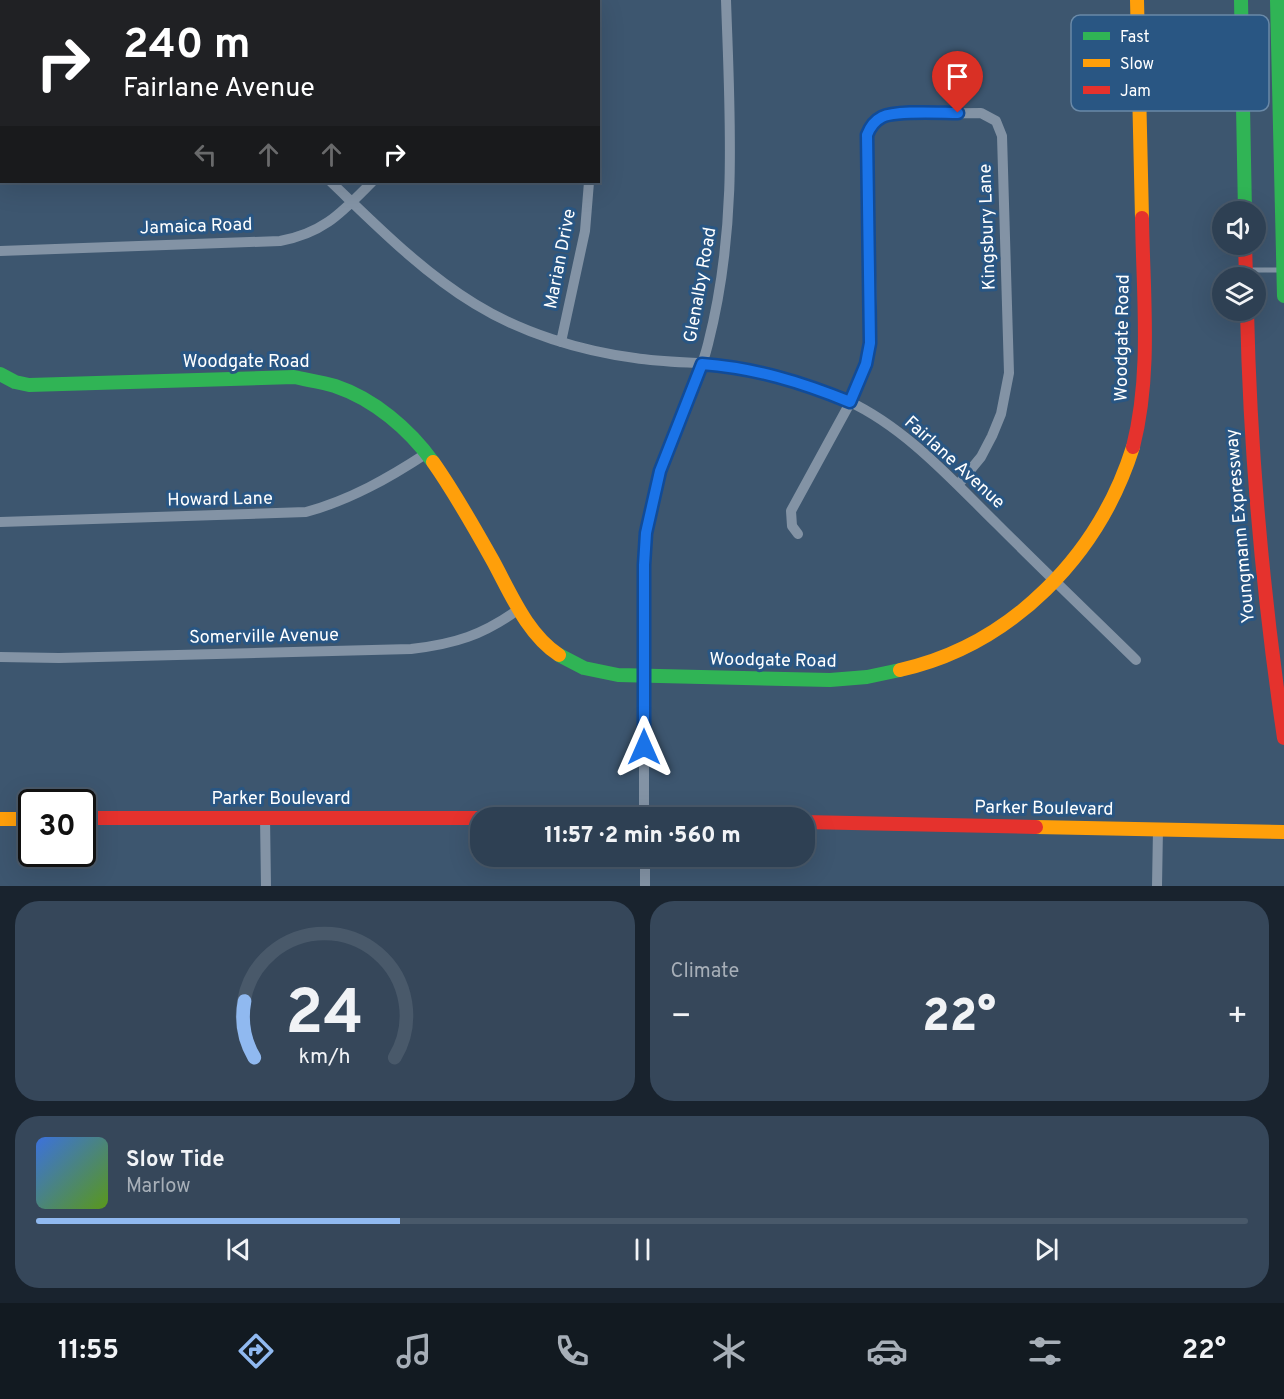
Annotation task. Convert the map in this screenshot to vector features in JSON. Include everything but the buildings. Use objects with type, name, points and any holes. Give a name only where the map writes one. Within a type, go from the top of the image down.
[{"type":"main road","name":"Woodgate Road","points":[[1137,0],[1137,15]]},
{"type":"main road","points":[[1241,0],[1241,15]]},
{"type":"main road","points":[[1277,0],[1284,296]]},
{"type":"main road","name":"Woodgate Road","points":[[0,374],[15,382],[29,385],[294,377],[335,384],[372,402],[398,423],[427,453],[445,479],[519,609],[542,641],[566,660],[601,673],[644,676],[841,680],[892,672],[929,662],[976,642],[1014,618],[1056,582],[1090,539],[1120,482],[1131,451],[1142,398],[1144,353],[1139,111]]},
{"type":"main road","points":[[1243,111],[1245,201]]},
{"type":"main road","name":"Youngmann Expressway","points":[[1246,321],[1253,485],[1267,628],[1284,738]]},
{"type":"main road","name":"Parker Boulevard","points":[[96,818],[470,818]]},
{"type":"main road","points":[[0,819],[18,819]]},
{"type":"main road","name":"Parker Boulevard","points":[[815,822],[1284,832]]},
{"type":"street","name":"Glenalby Road","points":[[644,807],[644,565],[651,502],[660,471],[702,364],[719,300],[729,224],[730,106],[726,0]]},
{"type":"street","name":"Kingsbury Lane","points":[[798,534],[792,526],[791,511],[850,402],[866,364],[870,343],[867,135],[870,127],[876,121],[891,114],[981,112],[990,115],[1000,127],[1002,136],[1009,373],[1001,414],[992,436],[981,457],[958,485]]},
{"type":"street","name":"Fairlane Avenue","points":[[332,183],[414,260],[475,304],[513,323],[561,342],[634,358],[761,371],[850,402],[895,431],[958,485],[1136,660]]},
{"type":"street","name":"Jamaica Road","points":[[0,251],[280,241],[298,238],[326,225],[371,183]]},
{"type":"street","name":"Marian Drive","points":[[561,342],[585,231],[589,183]]},
{"type":"street","name":"Howard Lane","points":[[0,522],[306,512],[358,493],[427,453]]},
{"type":"street","name":"Somerville Avenue","points":[[0,657],[59,658],[411,649],[463,640],[492,627],[519,609]]},
{"type":"street","points":[[265,817],[266,886]]},
{"type":"street","points":[[1157,886],[1158,829]]},
{"type":"street","points":[[645,867],[645,886]]},
{"type":"lane","points":[[1266,272],[1283,270]]},
{"type":"traffic: fast","points":[[1241,0],[1241,15]]},
{"type":"traffic: fast","points":[[1277,0],[1284,296]]},
{"type":"traffic: fast","points":[[1243,111],[1245,201]]},
{"type":"traffic: fast","points":[[0,374],[15,382],[29,385],[294,377],[320,382],[349,392],[390,416],[433,462]]},
{"type":"traffic: fast","points":[[559,655],[584,668],[618,675],[830,680],[867,677],[900,670]]},
{"type":"traffic: slow","points":[[1137,0],[1137,15]]},
{"type":"traffic: slow","points":[[1140,111],[1142,218]]},
{"type":"traffic: slow","points":[[900,670],[941,658],[979,640],[1014,617],[1046,590],[1074,558],[1098,524],[1118,487],[1133,447]]},
{"type":"traffic: slow","points":[[433,462],[529,625],[559,655]]},
{"type":"traffic: slow","points":[[0,819],[18,819]]},
{"type":"traffic: slow","points":[[1036,827],[1284,832]]},
{"type":"traffic: jam","points":[[1133,447],[1143,391],[1145,304],[1142,218]]},
{"type":"traffic: jam","points":[[1245,255],[1246,267]]},
{"type":"traffic: jam","points":[[1247,321],[1251,418],[1259,525],[1284,738]]},
{"type":"traffic: jam","points":[[96,818],[470,818]]},
{"type":"traffic: jam","points":[[815,822],[1036,827]]},
{"type":"route","points":[[644,747],[646,533],[651,502],[660,471],[702,364],[761,371],[850,402],[866,364],[872,322],[867,135],[870,127],[876,121],[891,114],[958,113]]}]
